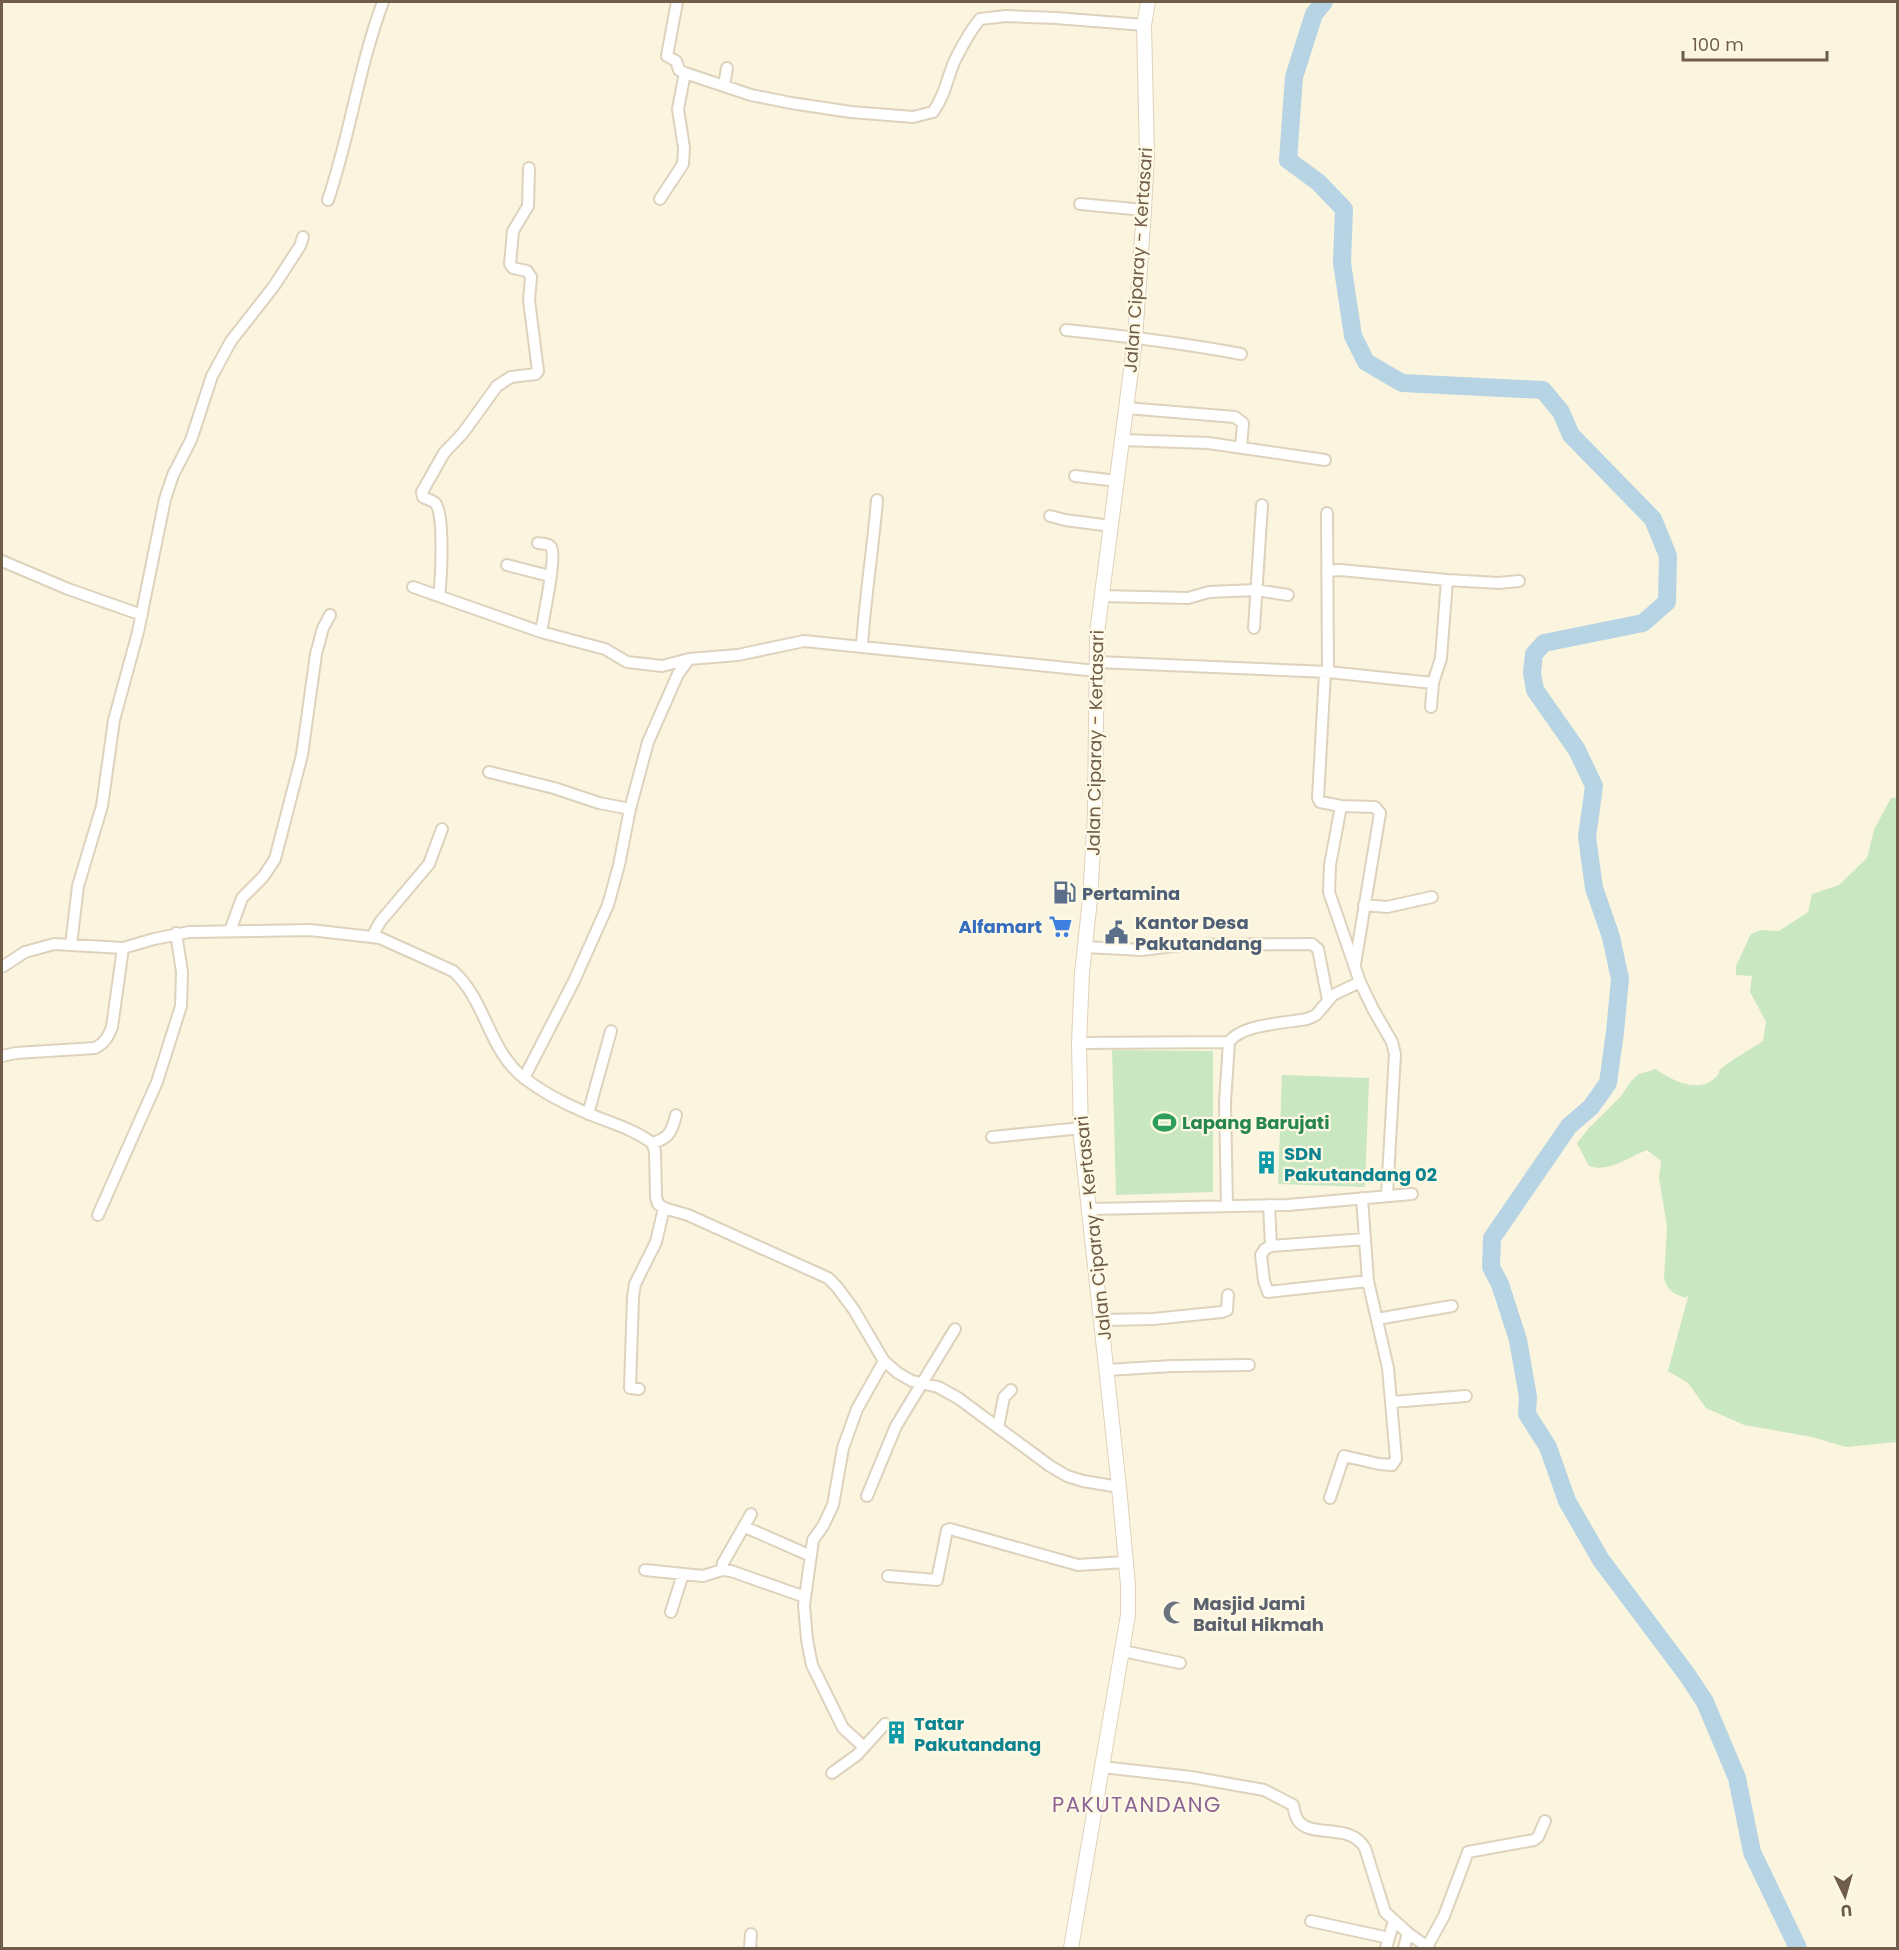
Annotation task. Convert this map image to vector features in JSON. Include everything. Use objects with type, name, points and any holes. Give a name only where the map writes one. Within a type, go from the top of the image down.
[{"type":"main road","name":"Jalan Ciparay - Kertasari","points":[[1071,1948],[1128,1615],[1119,1487],[1082,1128],[1079,1043],[1095,813],[1096,666],[1101,596],[1135,339],[1144,210],[1147,154],[1144,25],[1148,2]]},
{"type":"street","points":[[327,200],[339,164],[369,39],[383,2]]},
{"type":"street","points":[[676,2],[667,56],[676,61],[679,70],[685,74],[751,95],[791,103],[851,112],[913,117],[933,112],[940,102],[955,60],[980,19],[1006,16],[1144,25]]},
{"type":"street","points":[[724,86],[727,68]]},
{"type":"street","points":[[660,199],[683,164],[684,148],[678,109],[685,74]]},
{"type":"street","points":[[439,596],[442,563],[438,508],[433,501],[423,497],[422,492],[444,453],[497,386],[511,377],[536,374],[538,371],[529,300],[530,273],[513,268],[510,264],[513,231],[528,206],[529,168]]},
{"type":"street","points":[[1080,204],[1144,210]]},
{"type":"street","points":[[71,945],[78,886],[102,806],[108,752],[118,699],[142,615],[165,499],[173,475],[190,440],[212,376],[231,341],[274,286],[300,246],[303,237]]},
{"type":"street","points":[[1066,330],[1180,342],[1240,354]]},
{"type":"street","points":[[1126,408],[1235,417],[1243,423],[1241,448]]},
{"type":"street","points":[[1122,440],[1201,442],[1325,460]]},
{"type":"street","points":[[1075,476],[1117,481]]},
{"type":"street","points":[[862,646],[877,500]]},
{"type":"street","points":[[1254,628],[1262,505]]},
{"type":"street","points":[[1328,513],[1327,672],[1318,793],[1320,802],[1341,806],[1376,807],[1380,813],[1355,967]]},
{"type":"street","points":[[1050,516],[1111,526]]},
{"type":"street","points":[[538,543],[551,548],[550,576],[541,632]]},
{"type":"street","points":[[2,561],[68,589],[142,615]]},
{"type":"street","points":[[507,565],[550,576]]},
{"type":"street","points":[[1327,571],[1340,570],[1499,583],[1519,581]]},
{"type":"street","points":[[1431,707],[1433,683],[1441,658],[1447,580]]},
{"type":"street","points":[[413,587],[541,632],[605,649],[627,662],[662,666],[689,659],[738,654],[804,641],[1096,666],[1327,672],[1433,683]]},
{"type":"street","points":[[1101,596],[1188,598],[1209,592],[1256,590],[1288,595]]},
{"type":"street","points":[[230,931],[242,898],[263,877],[275,859],[302,755],[316,654],[322,628],[330,615]]},
{"type":"street","points":[[524,1078],[574,981],[608,905],[648,742],[678,674],[689,659]]},
{"type":"street","points":[[489,772],[554,788],[599,803],[630,809]]},
{"type":"street","points":[[1341,806],[1330,865],[1329,892],[1360,982],[1392,1042],[1395,1054],[1387,1195]]},
{"type":"street","points":[[372,937],[380,922],[429,864],[442,830]]},
{"type":"street","points":[[1364,905],[1387,907],[1432,897]]},
{"type":"street","points":[[2,967],[25,952],[54,944],[123,948],[176,933],[310,930],[380,938],[453,971],[463,980],[471,991],[496,1044],[510,1065],[524,1078],[588,1114],[652,1143],[668,1136],[676,1115]]},
{"type":"street","points":[[98,1215],[157,1082],[181,1006],[182,972],[176,933]]},
{"type":"street","points":[[1085,947],[1142,950],[1181,945],[1312,944],[1318,949],[1328,1000]]},
{"type":"street","points":[[2,1056],[95,1048],[103,1044],[112,1027],[123,948]]},
{"type":"street","points":[[1227,1206],[1225,1102],[1229,1042],[1232,1037],[1242,1031],[1307,1019],[1316,1015],[1333,994],[1360,982]]},
{"type":"street","points":[[588,1114],[610,1030]]},
{"type":"street","points":[[1079,1043],[1229,1042]]},
{"type":"street","points":[[992,1137],[1082,1128]]},
{"type":"street","points":[[652,1143],[655,1151],[656,1201],[664,1208],[688,1215],[828,1278],[854,1310],[884,1361],[912,1381],[938,1387],[958,1398],[1067,1476],[1119,1487]]},
{"type":"street","points":[[1090,1209],[1269,1205],[1412,1194]]},
{"type":"street","points":[[1330,1498],[1344,1456],[1392,1465],[1396,1459],[1388,1368],[1368,1281],[1362,1198]]},
{"type":"street","points":[[1269,1205],[1271,1246]]},
{"type":"street","points":[[639,1389],[630,1388],[633,1297],[635,1284],[656,1242],[664,1208]]},
{"type":"street","points":[[1365,1239],[1271,1246],[1261,1255],[1265,1287],[1268,1292],[1368,1281]]},
{"type":"street","points":[[1102,1320],[1153,1319],[1222,1312],[1227,1310],[1228,1295]]},
{"type":"street","points":[[1377,1319],[1452,1306]]},
{"type":"street","points":[[867,1496],[896,1426],[955,1329]]},
{"type":"street","points":[[864,1747],[843,1728],[812,1665],[807,1640],[805,1598],[813,1540],[833,1505],[843,1448],[857,1409],[884,1361]]},
{"type":"street","points":[[1107,1370],[1249,1365]]},
{"type":"street","points":[[998,1427],[1004,1396],[1011,1390]]},
{"type":"street","points":[[1392,1402],[1466,1396]]},
{"type":"street","points":[[722,1570],[723,1563],[751,1514]]},
{"type":"street","points":[[745,1527],[811,1556]]},
{"type":"street","points":[[888,1576],[937,1580],[947,1530],[950,1529],[1078,1565],[1126,1562]]},
{"type":"street","points":[[645,1570],[703,1576],[722,1570],[731,1571],[805,1598]]},
{"type":"street","points":[[671,1612],[683,1574]]},
{"type":"street","points":[[1123,1651],[1180,1663]]},
{"type":"street","points":[[832,1773],[864,1747],[885,1724]]},
{"type":"street","points":[[1102,1767],[1201,1779],[1264,1790],[1293,1805],[1297,1818],[1306,1827],[1351,1835],[1360,1839],[1365,1848],[1385,1912],[1428,1948],[1444,1916],[1468,1852],[1534,1840],[1538,1837],[1545,1821]]},
{"type":"street","points":[[1311,1921],[1388,1943],[1394,1921]]},
{"type":"street","points":[[1404,1948],[1408,1933]]},
{"type":"street","points":[[750,1948],[751,1934]]},
{"type":"green space","points":[[1891,798],[1897,798],[1897,1442],[1846,1447],[1812,1437],[1744,1425],[1706,1408],[1688,1383],[1668,1371],[1689,1293],[1686,1298],[1675,1293],[1667,1286],[1664,1279],[1667,1227],[1659,1178],[1661,1161],[1647,1150],[1611,1166],[1596,1168],[1589,1166],[1577,1143],[1639,1074],[1656,1069],[1686,1084],[1703,1085],[1717,1076],[1727,1064],[1763,1041],[1766,1022],[1750,992],[1752,976],[1736,975],[1736,966],[1751,934],[1761,930],[1779,931],[1808,912],[1812,894],[1839,885],[1867,858],[1874,830]]},
{"type":"green space","name":"Lapang Barujati","points":[[1112,1050],[1213,1051],[1213,1192],[1116,1195]]},
{"type":"green space","points":[[1282,1075],[1369,1078],[1365,1187],[1278,1184]]},
{"type":"waterway","points":[[1324,2],[1314,14],[1294,77],[1288,160],[1318,182],[1344,209],[1342,263],[1353,336],[1366,362],[1402,383],[1543,390],[1561,412],[1571,435],[1653,519],[1668,556],[1667,602],[1643,623],[1544,643],[1534,654],[1532,673],[1535,690],[1577,750],[1594,786],[1587,837],[1594,888],[1611,937],[1620,979],[1608,1083],[1591,1107],[1569,1126],[1492,1238],[1491,1267],[1500,1284],[1518,1340],[1528,1397],[1527,1414],[1548,1447],[1567,1501],[1601,1560],[1705,1702],[1737,1778],[1752,1852],[1798,1948]]},
{"type":"place","name":"Pertamina","points":[[1064,893]]},
{"type":"place","name":"Alfamart","points":[[1060,926]]},
{"type":"place","name":"Kantor Desa Pakutandang","points":[[1117,932]]},
{"type":"place","name":"Lapang Barujati","points":[[1164,1122]]},
{"type":"place","name":"SDN Pakutandang 02","points":[[1266,1163]]},
{"type":"place","name":"Masjid Jami Baitul Hikmah","points":[[1175,1613]]},
{"type":"place","name":"Tatar Pakutandang","points":[[896,1733]]},
{"type":"district","name":"PAKUTANDANG","points":[[1137,1804]]}]
